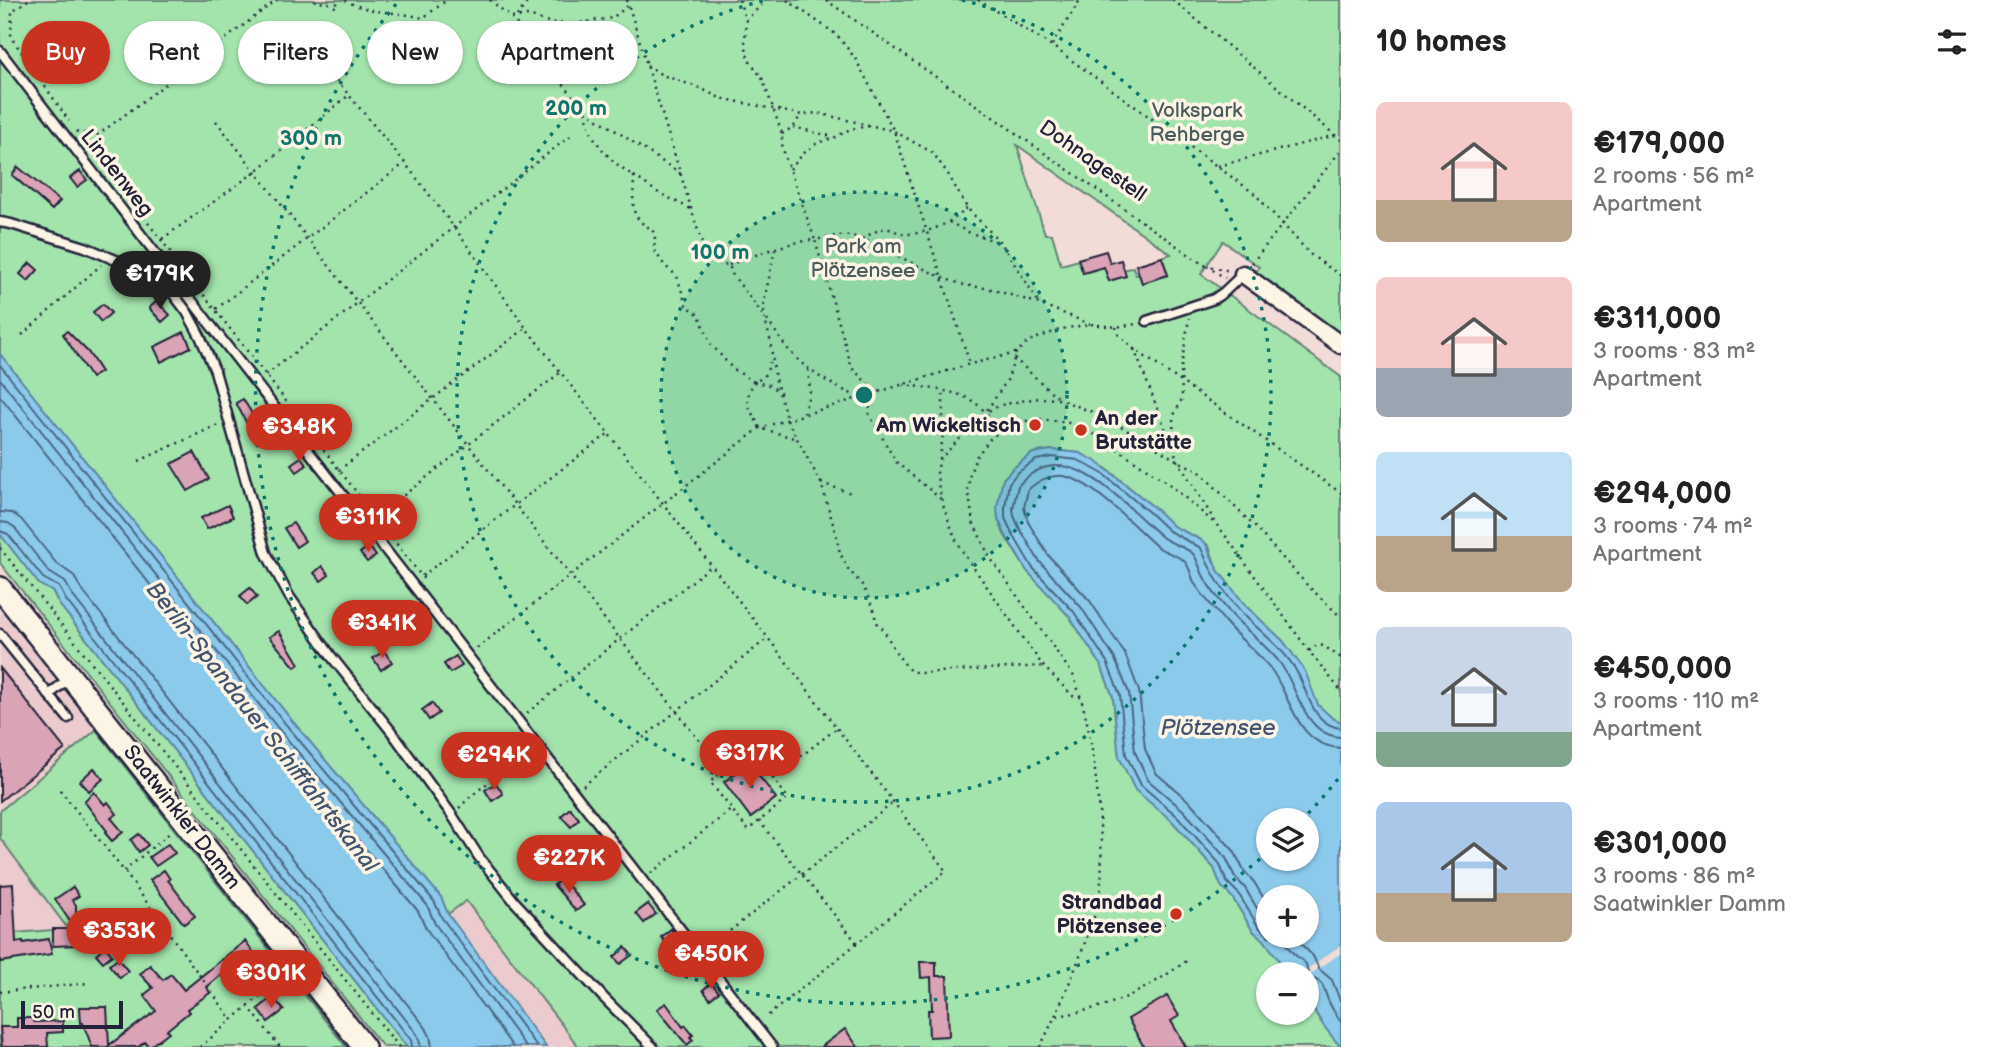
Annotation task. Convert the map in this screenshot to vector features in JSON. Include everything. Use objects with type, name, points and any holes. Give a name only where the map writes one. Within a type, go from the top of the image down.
[{"type":"main road","name":"Saatwinkler Damm","points":[[0,588],[363,1047]]},
{"type":"street","points":[[1243,274],[1341,345]]},
{"type":"lane","name":"Lindenweg","points":[[0,51],[772,1047]]},
{"type":"lane","points":[[0,222],[85,247],[163,281],[187,312],[215,371],[266,553],[289,596],[331,656],[391,731],[479,857],[515,902],[653,1047]]},
{"type":"lane","points":[[1147,321],[1214,299],[1243,274]]},
{"type":"lane","points":[[187,312],[197,306]]},
{"type":"lane","points":[[0,634],[68,718]]},
{"type":"lane","points":[[49,695],[71,677]]},
{"type":"path","points":[[28,0],[12,11],[11,37],[69,122]]},
{"type":"path","points":[[76,132],[98,135],[277,0]]},
{"type":"path","points":[[315,0],[337,8],[337,0]]},
{"type":"path","points":[[345,0],[358,8],[424,18],[447,0]]},
{"type":"path","points":[[490,0],[512,18],[586,111],[681,174]]},
{"type":"path","points":[[517,16],[529,0]]},
{"type":"path","points":[[626,0],[703,247],[712,261],[729,265],[801,241],[849,234],[943,278],[1040,304],[1090,324]]},
{"type":"path","points":[[739,0],[746,21],[748,59],[761,78],[773,107],[782,134],[782,144],[815,240],[852,368],[876,393]]},
{"type":"path","points":[[746,21],[751,12],[763,5],[765,0]]},
{"type":"path","points":[[787,0],[837,35],[855,58],[894,131],[970,364]]},
{"type":"path","name":"Dohnagestell","points":[[826,0],[1204,265],[1243,274]]},
{"type":"path","points":[[978,0],[1052,46],[1255,194],[1311,255],[1341,276]]},
{"type":"path","points":[[1052,46],[1080,0]]},
{"type":"path","points":[[1173,0],[1341,140]]},
{"type":"path","points":[[512,18],[528,16],[552,23],[572,24],[612,18],[628,6]]},
{"type":"path","points":[[647,65],[662,75],[720,98],[802,114],[817,113],[894,131],[933,153],[967,208],[1000,243],[1040,304]]},
{"type":"path","points":[[338,84],[405,163],[526,328],[946,871],[764,1019]]},
{"type":"path","points":[[161,239],[255,172],[348,96]]},
{"type":"path","points":[[586,111],[594,138],[611,158],[657,192],[691,209]]},
{"type":"path","points":[[782,134],[793,127],[802,114]]},
{"type":"path","points":[[216,121],[723,771]]},
{"type":"path","points":[[790,169],[817,143],[850,130],[872,126]]},
{"type":"path","points":[[793,127],[836,137]]},
{"type":"path","points":[[266,375],[574,133]]},
{"type":"path","points":[[1218,166],[1336,135]]},
{"type":"path","points":[[1243,274],[1341,150]]},
{"type":"path","points":[[215,309],[405,163]]},
{"type":"path","points":[[634,176],[635,215],[652,229],[655,236],[654,250],[664,265],[677,276],[687,305],[699,315],[711,344],[732,368],[754,382],[769,386],[780,393]]},
{"type":"path","points":[[863,239],[881,229],[889,228],[899,234],[927,230],[949,222],[967,208]]},
{"type":"path","points":[[949,222],[1000,243]]},
{"type":"path","points":[[775,248],[764,302],[764,316],[770,339],[771,359],[787,420],[821,484],[840,553],[848,569],[863,586],[874,610],[876,622],[910,671],[920,673],[1043,666]]},
{"type":"path","points":[[22,335],[109,258]]},
{"type":"path","points":[[729,265],[732,274],[788,349],[808,368],[835,387],[859,397]]},
{"type":"path","points":[[1174,452],[1173,417],[1182,399],[1181,369],[1190,308]]},
{"type":"path","points":[[940,460],[986,412],[1008,379],[1016,353],[1029,341],[1062,329],[1090,324],[1116,327],[1147,321]]},
{"type":"path","points":[[1116,327],[1118,334],[1134,349],[1341,493]]},
{"type":"path","points":[[339,470],[526,328]]},
{"type":"path","points":[[1134,349],[1178,461],[1219,527],[1341,691]]},
{"type":"path","points":[[477,648],[760,428],[970,364],[1016,353]]},
{"type":"path","points":[[1014,358],[1059,399]]},
{"type":"path","points":[[771,359],[767,373],[754,382],[747,394],[749,407],[760,428],[797,439]]},
{"type":"path","points":[[804,414],[810,391],[808,368]]},
{"type":"path","points":[[376,517],[561,372]]},
{"type":"path","points":[[901,385],[943,391],[968,398],[986,412],[1001,430]]},
{"type":"path","points":[[943,391],[943,433],[937,471],[942,500],[955,538],[1043,666],[1073,696],[1082,697]]},
{"type":"path","points":[[876,393],[869,412],[896,462],[942,500]]},
{"type":"path","points":[[986,412],[1002,405],[1026,400],[1059,399],[1105,417],[1199,471],[1341,617]]},
{"type":"path","points":[[1040,1047],[1056,1016],[1089,933],[1100,893],[1102,865],[1097,796],[1082,697],[1073,675],[989,556],[973,522],[968,489],[970,474],[976,457],[1001,430],[1019,422],[1040,419],[1069,423],[1096,435],[1168,483],[1219,527]]},
{"type":"path","points":[[139,461],[229,420]]},
{"type":"path","points":[[422,577],[608,434]]},
{"type":"path","points":[[821,484],[851,493]]},
{"type":"path","points":[[0,548],[399,1047]]},
{"type":"path","points":[[527,713],[711,566]]},
{"type":"path","points":[[583,786],[768,638]]},
{"type":"path","points":[[1309,651],[1317,645],[1324,646],[1341,658]]},
{"type":"path","points":[[773,778],[837,728]]},
{"type":"path","points":[[452,815],[470,797],[536,744]]},
{"type":"path","points":[[751,750],[788,798],[748,830],[710,782],[723,771],[751,750]]},
{"type":"path","points":[[60,789],[124,871],[232,1020]]},
{"type":"path","points":[[708,948],[894,802]]},
{"type":"path","points":[[651,873],[732,809]]},
{"type":"path","points":[[759,821],[857,943]]},
{"type":"path","points":[[124,871],[176,828]]},
{"type":"path","points":[[1056,1016],[1085,1012],[1114,1003],[1157,982],[1189,959]]},
{"type":"path","points":[[200,1047],[287,973]]},
{"type":"path","points":[[0,992],[89,984]]},
{"type":"path","points":[[248,1006],[279,1047]]},
{"type":"shaded area","points":[[0,610],[96,730],[0,811]]},
{"type":"shaded area","points":[[0,838],[11,851],[69,929],[0,934]]},
{"type":"shaded area","points":[[466,901],[579,1047],[546,1047],[448,914]]},
{"type":"green space","points":[[0,0],[1341,0],[1341,338],[1260,281],[1256,272],[1259,267],[1223,241],[1201,274],[1341,377],[1341,722],[1332,718],[1318,705],[1292,653],[1246,606],[1217,569],[1209,546],[1173,526],[1107,469],[1080,453],[1051,450],[1033,453],[1012,469],[998,519],[1027,571],[1069,616],[1101,665],[1113,697],[1119,757],[1214,868],[1221,886],[1232,897],[1256,933],[1256,948],[1270,948],[1280,962],[1256,962],[1256,1025],[1319,1025],[1319,1019],[1341,1047],[579,1047],[466,901],[448,914],[441,897],[294,723],[0,354]],"holes":[[[1017,145],[1171,254],[1162,257],[1168,275],[1142,283],[1133,267],[1109,281],[1104,267],[1083,273],[1079,260],[1061,265],[1052,234],[1045,234]]]},
{"type":"green space","points":[[0,534],[39,584],[53,592],[59,604],[407,1047],[383,1047],[0,563]]},
{"type":"green space","points":[[96,730],[346,1047],[0,1047],[0,934],[68,929],[0,838],[0,811]]},
{"type":"water","name":"Berlin-Spandauer Schifffahrtskanal","points":[[0,354],[294,723],[441,897],[448,914],[546,1047],[407,1047],[59,604],[53,592],[39,584],[0,534]]},
{"type":"water","name":"Plötzensee","points":[[1051,450],[1080,453],[1096,461],[1173,526],[1205,542],[1217,569],[1246,606],[1283,641],[1305,671],[1318,705],[1332,718],[1341,722],[1341,1047],[1319,1019],[1319,962],[1280,962],[1270,948],[1319,948],[1319,885],[1256,885],[1256,933],[1232,897],[1221,886],[1214,868],[1172,821],[1135,790],[1119,757],[1113,697],[1101,665],[1069,616],[1027,571],[998,519],[997,507],[1003,479],[1033,453]]},
{"type":"pier","points":[[1341,945],[1341,953],[1319,969],[1317,962]]},
{"type":"building","points":[[18,167],[60,201],[52,210],[12,175]]},
{"type":"building","points":[[80,171],[87,180],[77,187],[70,178]]},
{"type":"building","points":[[1106,251],[1110,263],[1121,260],[1126,276],[1109,281],[1104,267],[1083,273],[1078,259]]},
{"type":"building","points":[[1162,257],[1168,275],[1142,283],[1136,265]]},
{"type":"building","points":[[30,263],[38,270],[28,281],[20,274]]},
{"type":"building","points":[[157,301],[170,315],[162,322],[149,308]]},
{"type":"building","points":[[103,304],[111,313],[101,322],[93,312]]},
{"type":"building","points":[[67,331],[88,352],[101,372],[91,378],[63,334]]},
{"type":"building","points":[[184,332],[191,347],[161,362],[154,347]]},
{"type":"building","points":[[243,399],[267,438],[257,443],[236,403]]},
{"type":"building","points":[[194,452],[209,479],[188,491],[171,464]]},
{"type":"building","points":[[301,457],[307,465],[297,472],[291,464]]},
{"type":"building","points":[[228,505],[233,517],[207,529],[201,518]]},
{"type":"building","points":[[293,523],[305,541],[296,547],[284,528]]},
{"type":"building","points":[[369,546],[376,556],[367,562],[360,553]]},
{"type":"building","points":[[322,566],[329,575],[321,581],[314,573]]},
{"type":"building","points":[[250,588],[257,597],[247,605],[240,596]]},
{"type":"building","points":[[367,622],[373,631],[364,636],[358,628]]},
{"type":"building","points":[[279,631],[299,664],[295,667],[269,637]]},
{"type":"building","points":[[384,651],[392,662],[381,670],[373,658]]},
{"type":"building","points":[[456,656],[462,666],[450,673],[444,664]]},
{"type":"building","points":[[0,668],[65,749],[0,801]]},
{"type":"building","points":[[432,703],[439,713],[429,720],[422,710]]},
{"type":"building","points":[[749,763],[776,798],[751,818],[724,782]]},
{"type":"building","points":[[94,768],[103,779],[89,791],[80,781]]},
{"type":"building","points":[[496,783],[503,794],[492,801],[485,790]]},
{"type":"building","points":[[94,792],[105,805],[108,802],[117,814],[111,818],[123,832],[112,841],[84,801]]},
{"type":"building","points":[[570,808],[579,819],[571,827],[561,816]]},
{"type":"building","points":[[139,834],[148,845],[139,852],[131,840]]},
{"type":"building","points":[[168,844],[175,853],[156,866],[149,857]]},
{"type":"building","points":[[604,847],[612,858],[604,864],[595,854]]},
{"type":"building","points":[[164,870],[170,879],[168,880],[195,916],[184,924],[150,880]]},
{"type":"building","points":[[562,878],[584,905],[576,911],[554,885]]},
{"type":"building","points":[[13,884],[16,942],[49,939],[52,954],[0,962],[0,885]]},
{"type":"building","points":[[73,887],[79,896],[72,900],[76,905],[76,945],[53,946],[53,929],[75,929],[55,899]]},
{"type":"building","points":[[648,904],[656,914],[644,923],[636,913]]},
{"type":"building","points":[[97,924],[105,934],[96,940],[88,931]]},
{"type":"building","points":[[671,929],[679,939],[669,946],[661,937]]},
{"type":"building","points":[[245,941],[254,953],[230,973],[227,970],[207,987],[210,993],[187,1009],[189,1012],[167,1030],[169,1032],[149,1047],[145,1042],[138,1047],[92,1047],[81,1023],[80,1007],[107,1007],[109,1045],[156,1011],[144,995],[153,988],[140,974],[150,965],[163,980],[171,974],[184,990]]},
{"type":"building","points":[[105,946],[112,955],[103,962],[96,954]]},
{"type":"building","points":[[625,947],[632,955],[620,964],[614,957]]},
{"type":"building","points":[[118,959],[128,971],[120,978],[109,965]]},
{"type":"building","points":[[920,962],[936,962],[936,976],[947,976],[949,1036],[929,1037],[931,977],[921,978]]},
{"type":"building","points":[[711,983],[719,992],[710,999],[703,990]]},
{"type":"building","points":[[1167,996],[1179,1016],[1171,1021],[1186,1047],[1144,1047],[1128,1019]]},
{"type":"building","points":[[273,997],[284,1010],[268,1022],[258,1009]]},
{"type":"building","points":[[666,1003],[683,1027],[685,1025],[693,1035],[690,1037],[693,1040],[687,1045],[657,1009]]},
{"type":"building","points":[[17,1018],[33,1018],[34,1022],[63,1021],[63,1032],[47,1033],[48,1047],[2,1047],[0,1027],[17,1027]]},
{"type":"building","points":[[845,1029],[858,1047],[821,1047]]},
{"type":"place","name":"Am Wickeltisch","points":[[1035,425]]},
{"type":"place","name":"An der Brutstätte","points":[[1081,430]]},
{"type":"place","name":"Strandbad Plötzensee","points":[[1176,914]]},
{"type":"park label","name":"Volkspark Rehberge","points":[[1197,122]]},
{"type":"park label","name":"Park am Plötzensee","points":[[863,258]]}]
